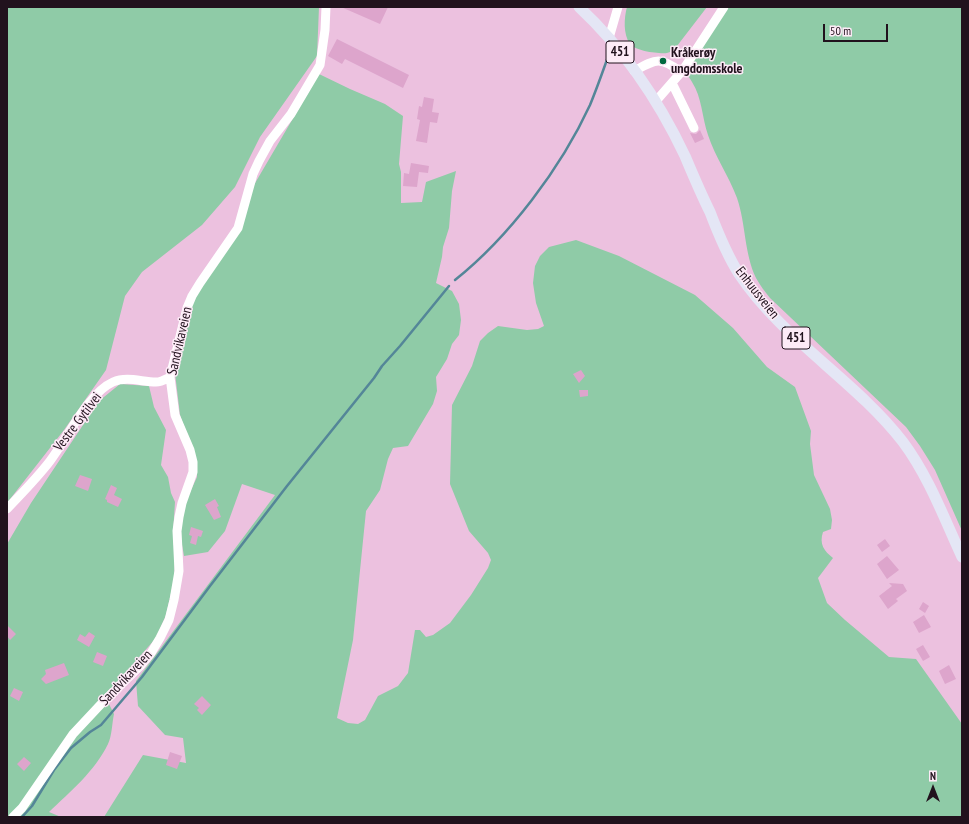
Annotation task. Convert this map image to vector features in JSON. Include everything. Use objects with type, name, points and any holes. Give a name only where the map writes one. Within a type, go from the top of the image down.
[{"type":"main road","name":"Enhuusveien","points":[[579,7],[610,38],[656,101],[684,155],[722,243],[739,273],[764,307],[793,336],[878,414],[902,442],[929,484],[962,557]]},
{"type":"street","name":"Sandvikaveien","points":[[13,817],[25,803],[73,734],[151,653],[169,620],[179,571],[177,531],[179,517],[182,503],[193,472],[193,462],[190,450],[175,415],[170,377],[187,308],[192,296],[234,235],[240,221],[253,174],[259,161],[270,142],[291,114],[320,65],[325,30],[326,7]]},
{"type":"street","points":[[610,38],[618,7]]},
{"type":"street","points":[[656,101],[681,72],[724,7]]},
{"type":"street","points":[[634,71],[648,63],[660,61],[669,64],[681,72]]},
{"type":"street","points":[[671,84],[674,87],[694,128]]},
{"type":"street","name":"Vestre Gytilvei","points":[[7,509],[51,460],[87,406],[108,384],[125,379],[157,382],[170,377]]},
{"type":"green space","points":[[7,7],[319,7],[317,56],[260,137],[235,187],[202,225],[142,272],[125,296],[106,370],[64,430],[7,503]]},
{"type":"green space","points":[[627,7],[707,7],[675,48],[668,53],[663,53],[642,50],[630,44],[626,36],[625,26]]},
{"type":"green space","points":[[724,7],[962,7],[962,531],[935,470],[906,427],[770,298],[756,278],[749,259],[737,198],[711,143],[698,94],[683,70]]},
{"type":"green space","points":[[319,74],[385,104],[403,116],[399,164],[401,172],[401,203],[422,202],[426,182],[456,171],[452,191],[449,228],[443,247],[436,283],[452,291],[459,304],[461,320],[459,335],[452,344],[447,359],[436,377],[437,391],[433,404],[408,446],[393,448],[388,459],[380,490],[366,511],[353,640],[337,718],[348,723],[358,724],[365,720],[378,696],[398,686],[408,673],[415,630],[420,630],[426,637],[433,635],[450,623],[471,595],[488,568],[491,560],[488,553],[469,531],[450,484],[452,405],[472,366],[480,341],[488,333],[498,326],[527,330],[538,329],[544,326],[536,303],[533,283],[535,266],[540,256],[549,247],[576,240],[619,256],[695,295],[733,328],[767,367],[795,387],[811,431],[810,444],[814,475],[830,509],[832,520],[831,529],[823,532],[822,544],[827,553],[833,558],[818,578],[827,603],[889,657],[916,659],[962,724],[962,817],[104,817],[143,755],[186,763],[183,738],[165,735],[138,706],[136,681],[275,495],[242,484],[225,531],[208,552],[184,556],[179,528],[186,501],[197,477],[197,465],[180,415],[174,365],[191,303],[240,228],[251,190]]},
{"type":"green space","points":[[120,384],[149,386],[154,407],[166,430],[161,465],[168,477],[171,493],[175,502],[173,534],[175,559],[174,580],[166,615],[156,638],[105,696],[114,714],[109,741],[103,754],[89,772],[49,812],[61,817],[7,817],[7,544],[31,503],[99,401]]},
{"type":"building","points":[[341,7],[388,7],[380,24]]},
{"type":"building","points":[[337,39],[409,75],[403,88],[345,59],[342,64],[328,56]]},
{"type":"building","points":[[424,97],[434,99],[432,112],[439,113],[437,123],[430,122],[427,143],[416,141],[420,120],[417,119],[419,106],[422,107]]},
{"type":"building","points":[[700,130],[704,139],[695,143],[690,133],[696,134]]},
{"type":"building","points":[[411,163],[429,166],[428,173],[419,172],[417,187],[403,186],[404,173],[409,174]]},
{"type":"building","points":[[581,370],[585,376],[579,383],[573,374]]},
{"type":"building","points":[[579,390],[588,390],[588,396],[580,397]]},
{"type":"building","points":[[80,475],[92,479],[88,491],[75,486]]},
{"type":"building","points":[[111,485],[117,488],[114,495],[122,499],[118,507],[107,502],[105,499]]},
{"type":"building","points":[[215,499],[219,506],[217,507],[221,517],[214,520],[205,505]]},
{"type":"building","points":[[191,527],[203,531],[201,537],[198,536],[196,545],[190,543],[192,536],[189,535]]},
{"type":"building","points":[[885,539],[890,546],[882,552],[877,545]]},
{"type":"building","points":[[887,556],[899,570],[887,579],[877,564]]},
{"type":"building","points":[[889,583],[903,584],[907,591],[896,599],[898,601],[888,609],[879,596],[892,586]]},
{"type":"building","points":[[923,602],[929,606],[925,613],[919,609]]},
{"type":"building","points":[[924,615],[931,627],[919,633],[913,622]]},
{"type":"building","points":[[7,625],[16,634],[10,640],[7,636]]},
{"type":"building","points":[[89,632],[95,636],[89,647],[77,640],[80,634],[85,637]]},
{"type":"building","points":[[923,645],[930,657],[923,661],[916,649]]},
{"type":"building","points":[[97,652],[107,656],[103,666],[93,662]]},
{"type":"building","points":[[64,663],[69,675],[46,684],[41,679],[46,674],[45,670]]},
{"type":"building","points":[[949,665],[956,679],[945,684],[939,671]]},
{"type":"building","points":[[14,688],[23,692],[19,701],[10,696]]},
{"type":"building","points":[[202,696],[211,705],[202,715],[197,710],[199,708],[194,704]]},
{"type":"building","points":[[170,752],[182,756],[177,769],[166,765]]},
{"type":"building","points":[[24,757],[31,763],[24,771],[17,764]]},
{"type":"waterway","points":[[455,280],[495,243],[514,222],[549,177],[578,129],[590,105],[609,54]]},
{"type":"waterway","points":[[22,817],[32,806],[54,770],[71,748],[101,725],[142,677],[287,486],[382,366],[449,286]]},
{"type":"place","name":"Kråkerøy ungdomsskole","points":[[663,61]]}]
